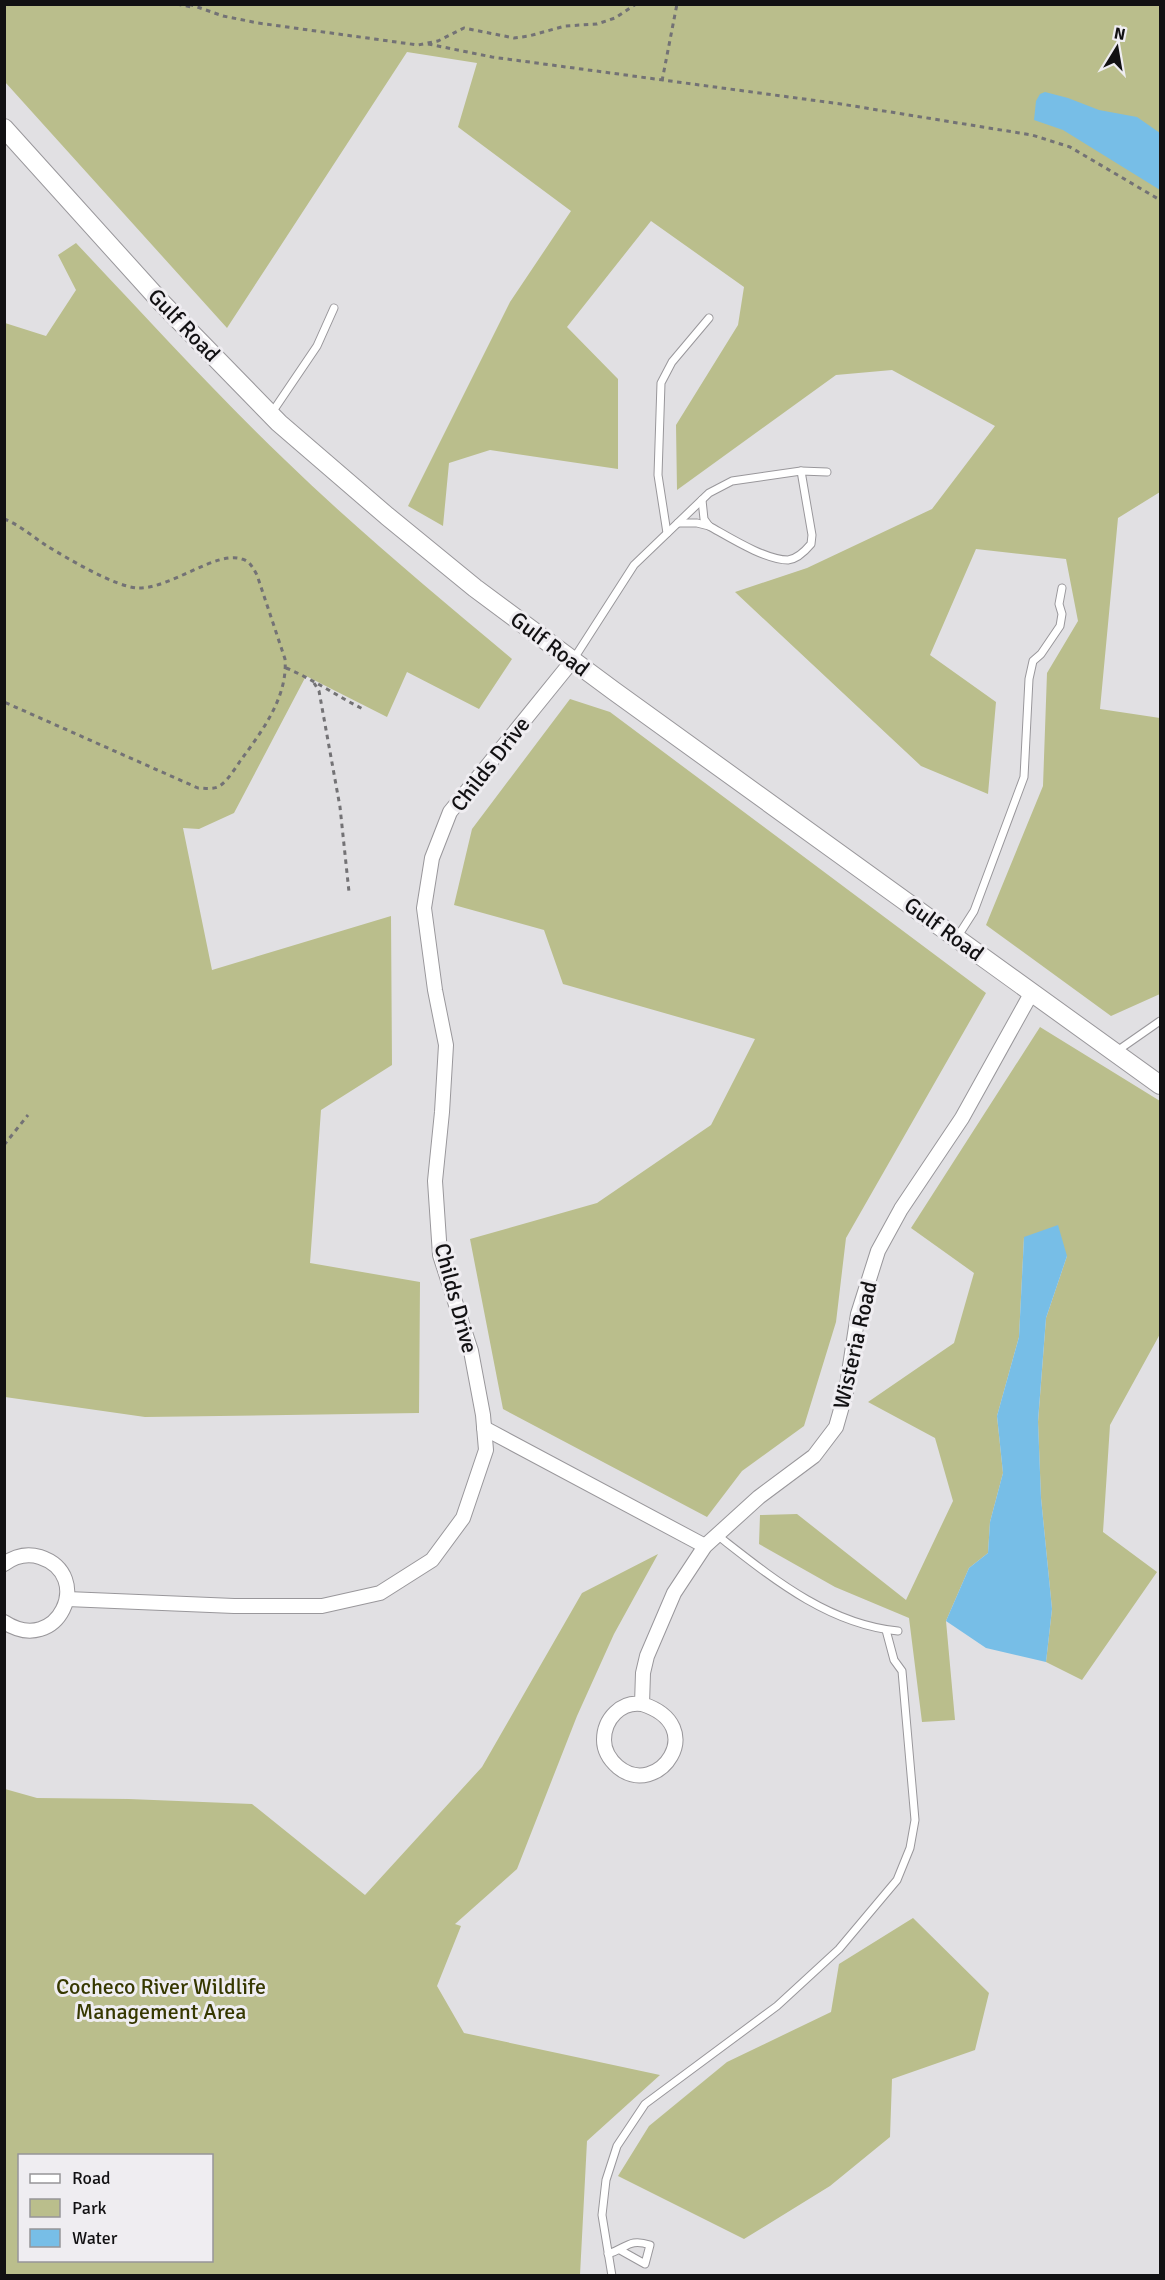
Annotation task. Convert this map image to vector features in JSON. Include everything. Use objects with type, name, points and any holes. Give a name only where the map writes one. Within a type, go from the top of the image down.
[{"type":"street","name":"Gulf Road","points":[[4,128],[161,302],[271,414],[402,529],[476,588],[573,660],[1161,1085]]},
{"type":"street","name":"Childs Drive","points":[[67,1599],[234,1606],[322,1606],[380,1593],[432,1560],[463,1518],[486,1450],[471,1351],[440,1255],[435,1181],[446,1045],[435,990],[424,908],[432,858],[450,812],[573,660]]},
{"type":"street","name":"Wisteria Road","points":[[642,1704],[646,1656],[674,1593],[705,1545],[759,1497],[814,1456],[836,1427],[846,1392],[858,1314],[878,1251],[901,1209],[962,1118],[1032,992]]},
{"type":"street","points":[[484,1428],[705,1545]]},
{"type":"street","points":[[4,1564],[23,1555],[35,1555],[46,1559],[63,1575],[67,1587],[67,1599],[63,1612],[43,1629],[30,1631],[17,1629],[4,1622]]},
{"type":"street","points":[[635,1703],[642,1704],[657,1708],[671,1720],[676,1732],[676,1742],[673,1754],[667,1763],[657,1771],[635,1775],[623,1771],[612,1762],[606,1752],[605,1730],[611,1717],[621,1708],[635,1703]]},
{"type":"lane","points":[[271,414],[317,346],[334,308]]},
{"type":"lane","points":[[667,533],[658,475],[661,383],[672,362],[709,318]]},
{"type":"lane","points":[[678,523],[697,523],[709,526],[761,554],[789,560],[799,555],[811,544],[812,535],[801,471]]},
{"type":"lane","points":[[573,660],[634,565],[709,493],[732,482],[801,471],[827,472]]},
{"type":"lane","points":[[702,500],[704,519],[709,526]]},
{"type":"lane","points":[[956,938],[974,911],[1024,777],[1029,679],[1033,661],[1041,654],[1060,626],[1062,614],[1059,604],[1062,588]]},
{"type":"lane","points":[[1115,1053],[1161,1021]]},
{"type":"lane","points":[[717,1535],[800,1597],[871,1628],[898,1631]]},
{"type":"lane","points":[[612,2276],[602,2215],[606,2180],[617,2146],[645,2104],[777,2006],[846,1942],[897,1880],[910,1848],[915,1820],[902,1671],[894,1660],[885,1630]]},
{"type":"lane","points":[[608,2254],[620,2250]]},
{"type":"path","points":[[177,4],[223,16],[300,30],[402,44],[428,44],[492,57],[841,104],[1041,138],[1080,153],[1161,200]]},
{"type":"path","points":[[189,4],[193,7]]},
{"type":"path","points":[[428,44],[464,28],[514,38],[580,24],[597,24],[615,18],[636,4]]},
{"type":"path","points":[[662,81],[677,4]]},
{"type":"path","points":[[4,519],[88,568],[119,584],[137,588],[172,580],[218,560],[231,557],[243,559],[251,565],[257,575],[286,668],[272,715],[233,771],[220,786],[212,789],[198,788],[4,702]]},
{"type":"path","points":[[286,668],[365,710]]},
{"type":"path","points":[[314,683],[319,691],[335,782],[350,892]]},
{"type":"path","points":[[4,1145],[28,1115]]},
{"type":"green space","points":[[5,5],[1160,5],[1160,492],[1118,518],[1100,709],[1160,718],[1160,994],[1111,1016],[986,925],[1043,786],[1047,673],[1078,621],[1066,559],[976,549],[930,655],[996,702],[988,794],[921,766],[735,592],[807,568],[932,509],[995,426],[892,370],[836,375],[677,490],[676,425],[738,325],[744,287],[651,221],[567,327],[618,379],[618,469],[490,450],[449,463],[443,526],[408,506],[510,302],[571,211],[458,127],[477,63],[407,52],[227,328],[5,82]]},
{"type":"green space","points":[[76,243],[205,380],[312,486],[368,537],[512,659],[479,709],[407,672],[387,717],[306,676],[234,813],[199,829],[183,828],[212,970],[391,916],[392,1065],[321,1110],[310,1263],[420,1282],[419,1413],[145,1417],[5,1397],[5,323],[46,336],[76,290],[58,255]]},
{"type":"green space","points":[[570,699],[610,712],[986,993],[846,1238],[836,1322],[804,1426],[742,1471],[707,1517],[503,1409],[470,1239],[597,1203],[711,1125],[755,1039],[563,984],[544,930],[454,905],[472,829]]},
{"type":"green space","points":[[1040,1027],[1160,1101],[1160,1334],[1110,1425],[1103,1532],[1157,1572],[1082,1680],[1046,1662],[1052,1609],[1041,1498],[1038,1422],[1046,1318],[1067,1256],[1024,1237],[1019,1337],[997,1416],[1003,1473],[990,1522],[988,1553],[969,1568],[946,1621],[955,1720],[922,1722],[909,1618],[835,1587],[759,1544],[760,1515],[797,1514],[906,1600],[953,1501],[935,1438],[868,1402],[954,1343],[974,1273],[911,1228]]},
{"type":"green space","name":"Cocheco River Wildlife Management Area","points":[[658,1554],[614,1634],[577,1716],[517,1869],[455,1924],[461,1926],[437,1986],[464,2033],[660,2075],[587,2141],[580,2275],[5,2275],[5,1789],[37,1798],[252,1804],[365,1895],[482,1767],[582,1593]]},
{"type":"green space","points":[[913,1918],[989,1993],[975,2050],[892,2079],[890,2137],[830,2186],[744,2239],[618,2176],[649,2126],[727,2062],[831,2012],[839,1964]]},
{"type":"water","points":[[1045,92],[1099,110],[1137,117],[1160,133],[1160,190],[1063,130],[1034,120],[1036,101],[1040,94]]},
{"type":"water","points":[[1058,1225],[1067,1256],[1046,1318],[1038,1421],[1041,1498],[1052,1609],[1046,1662],[986,1648],[946,1621],[969,1568],[988,1553],[990,1522],[1003,1473],[997,1416],[1019,1337],[1024,1237]]}]
